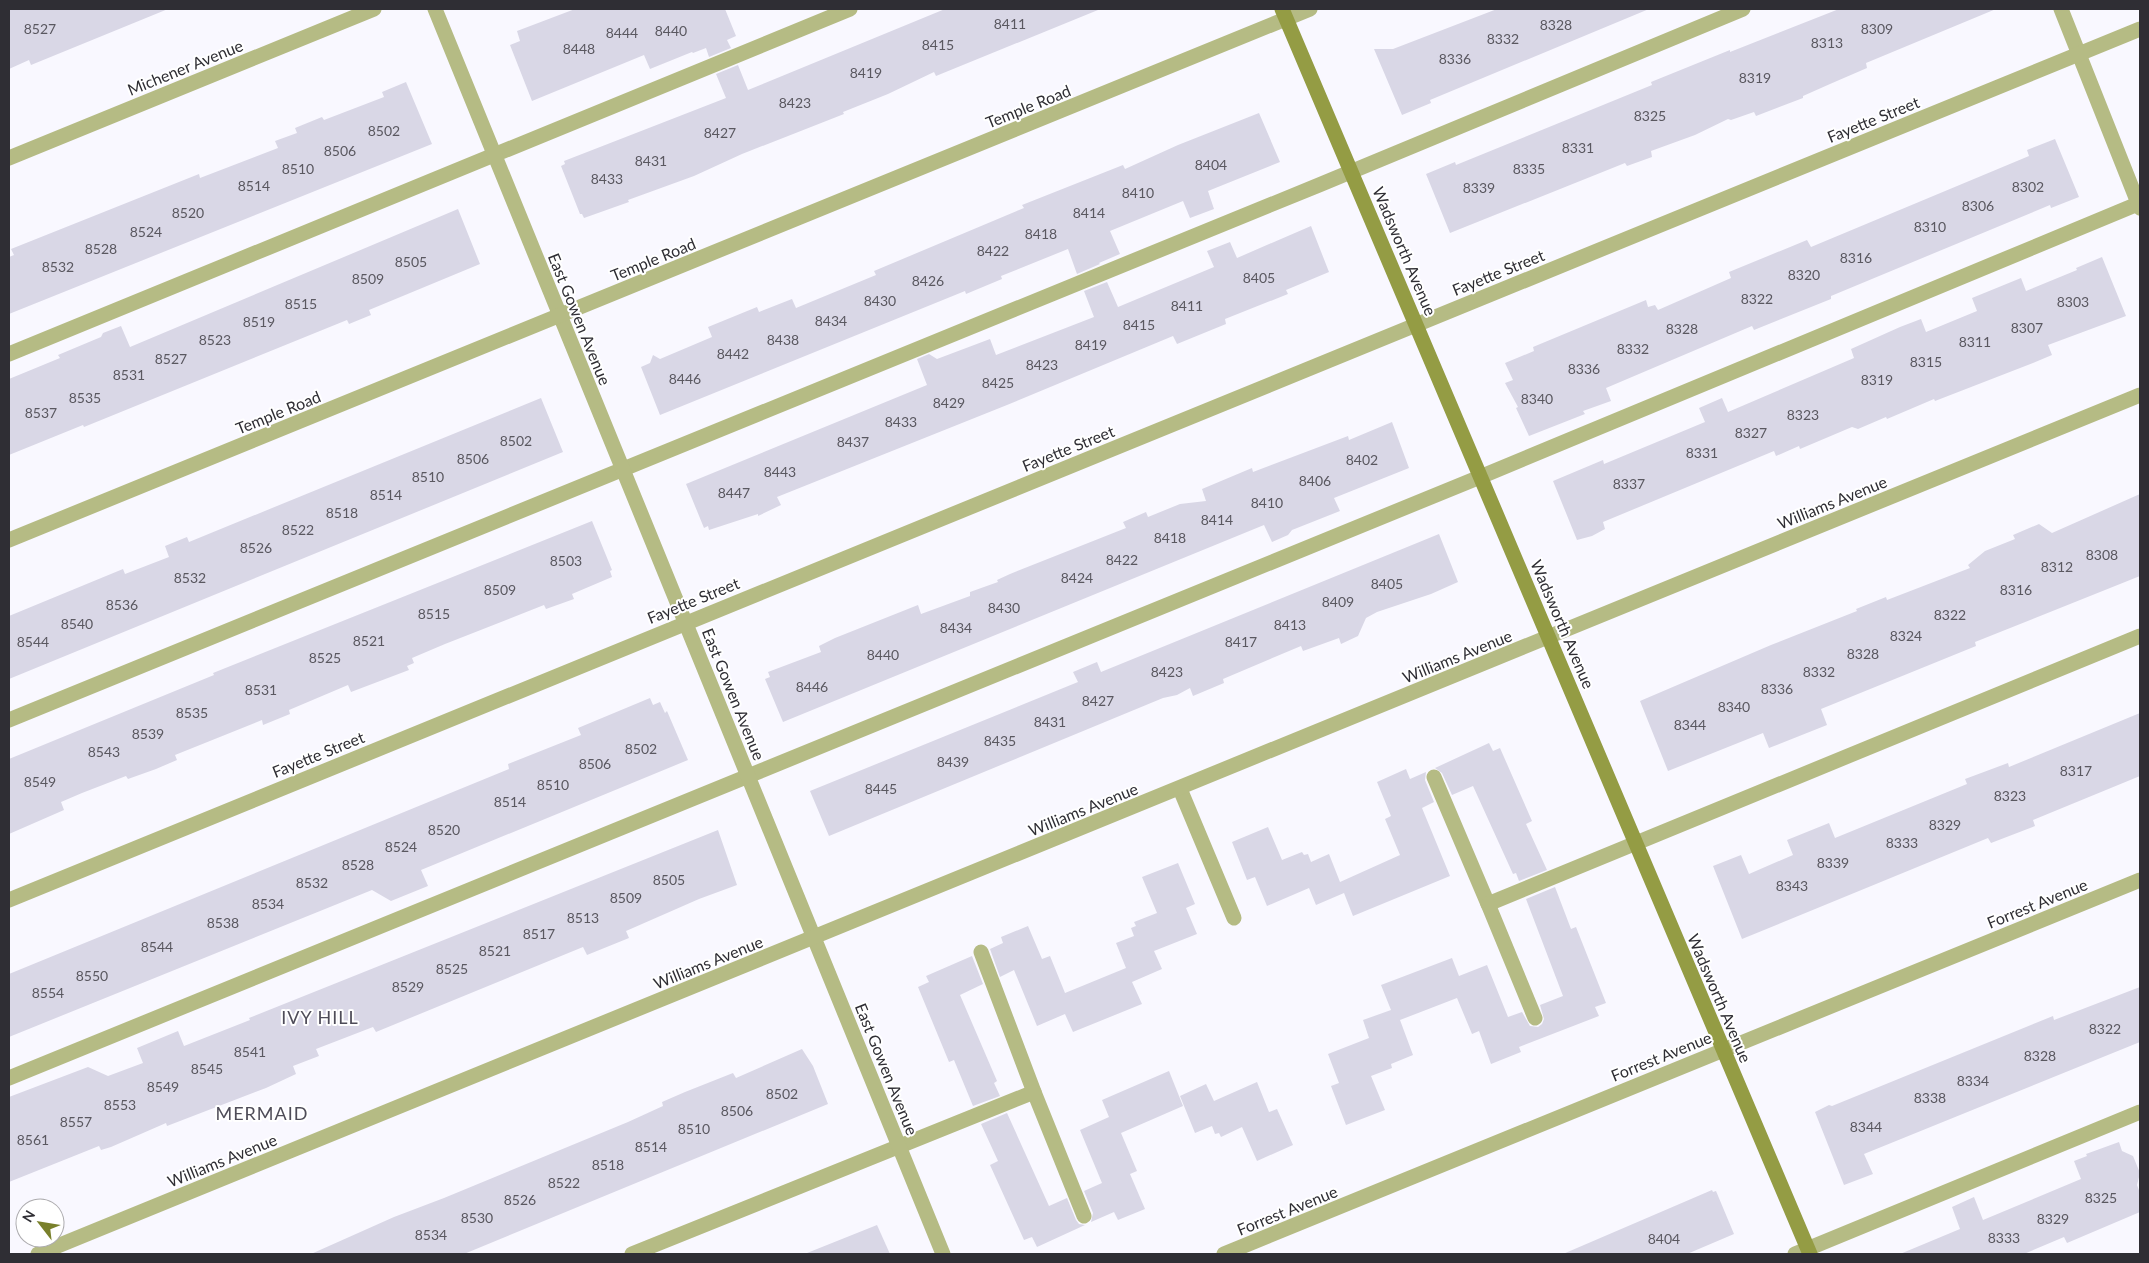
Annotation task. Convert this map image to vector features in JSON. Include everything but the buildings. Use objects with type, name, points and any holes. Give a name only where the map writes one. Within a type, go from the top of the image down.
[{"type":"main road","name":"Wadsworth Avenue","points":[[1284,14],[1417,324],[1480,477],[1550,636],[1805,1252]]},
{"type":"street","name":"Michener Avenue","points":[[9,158],[374,9]]},
{"type":"street","name":"East Gowen Avenue","points":[[435,9],[815,936],[943,1254]]},
{"type":"street","points":[[9,354],[850,9]]},
{"type":"street","name":"Temple Road","points":[[9,540],[560,316],[1284,14],[1310,9]]},
{"type":"street","points":[[9,720],[1352,172],[1743,9]]},
{"type":"street","points":[[9,1078],[2140,205],[2062,9]]},
{"type":"street","name":"Fayette Street","points":[[9,900],[2140,29]]},
{"type":"street","name":"Williams Avenue","points":[[38,1254],[815,936],[1180,789],[2140,395]]},
{"type":"street","points":[[1488,904],[2140,636]]},
{"type":"street","points":[[1434,777],[1535,1018]]},
{"type":"street","points":[[1180,789],[1234,918]]},
{"type":"street","name":"Forrest Avenue","points":[[1224,1254],[2140,880]]},
{"type":"street","points":[[981,952],[1034,1092],[1084,1216]]},
{"type":"street","points":[[632,1254],[1034,1092]]},
{"type":"street","points":[[1805,1252],[2140,1112]]},
{"type":"district","name":"IVY HILL","points":[[320,1017]]},
{"type":"district","name":"MERMAID","points":[[262,1113]]}]
